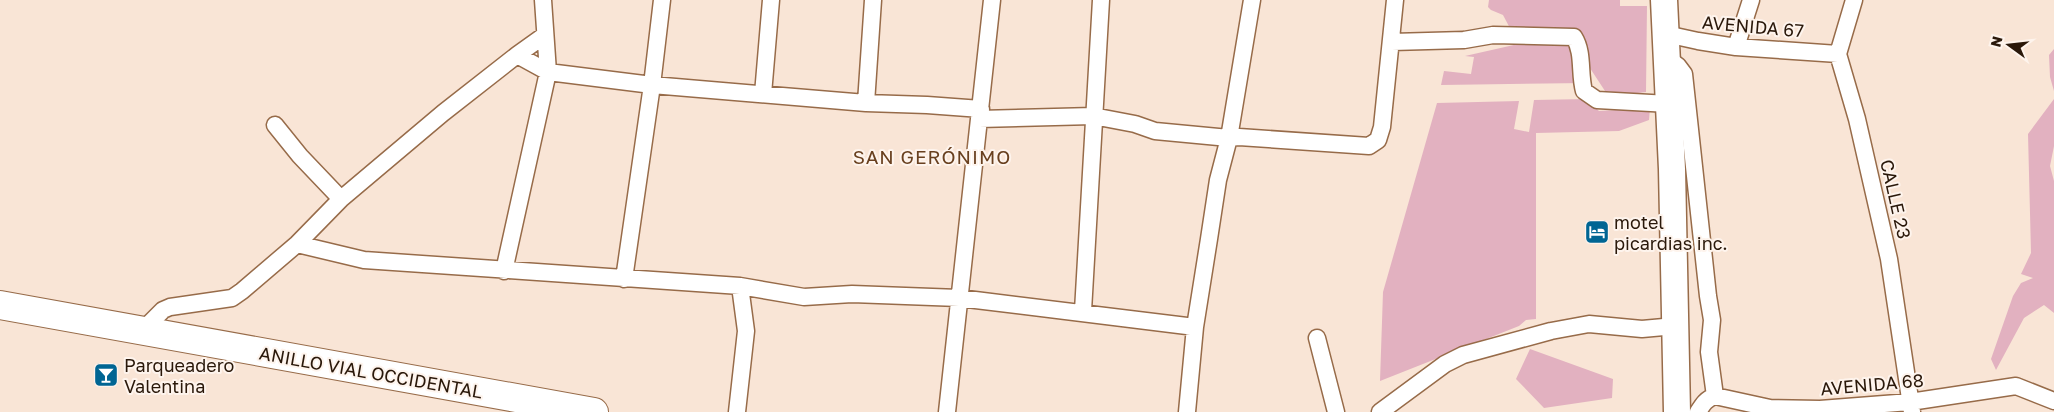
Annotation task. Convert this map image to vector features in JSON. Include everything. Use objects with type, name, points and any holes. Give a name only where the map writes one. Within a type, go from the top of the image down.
[{"type":"highway","name":"ANILLO VIAL OCCIDENTAL","points":[[0,305],[594,412]]},
{"type":"main road","points":[[1664,0],[1675,326],[1681,412]]},
{"type":"street","points":[[504,271],[548,72],[543,0]]},
{"type":"street","points":[[624,279],[652,85],[662,0]]},
{"type":"street","points":[[763,94],[771,0]]},
{"type":"street","points":[[866,103],[873,0]]},
{"type":"street","points":[[947,412],[992,0]]},
{"type":"street","points":[[1083,312],[1101,0]]},
{"type":"street","points":[[1187,412],[1195,327],[1218,180],[1229,138],[1252,0]]},
{"type":"street","points":[[517,54],[548,72],[652,85],[866,103],[927,104],[980,114],[1093,116],[1135,124],[1155,131],[1229,138],[1239,137],[1369,146],[1378,140],[1382,127],[1395,0]]},
{"type":"street","points":[[1736,47],[1751,0]]},
{"type":"street","points":[[1838,54],[1854,0]]},
{"type":"street","points":[[1392,42],[1464,40],[1493,34],[1574,37],[1580,47],[1580,76],[1584,91],[1597,100],[1669,104]]},
{"type":"street","points":[[142,331],[163,310],[170,307],[232,298],[297,244],[341,199],[517,54],[545,35]]},
{"type":"street","name":"AVENIDA 67","points":[[1667,46],[1698,41],[1736,47],[1838,54]]},
{"type":"street","points":[[1667,46],[1684,74],[1712,320],[1709,352],[1715,396],[1681,412]]},
{"type":"street","name":"CALLE 23","points":[[1838,54],[1857,119],[1889,259],[1911,407]]},
{"type":"street","points":[[275,124],[300,156],[341,199]]},
{"type":"street","points":[[297,244],[364,260],[740,286],[804,297],[852,294],[959,298],[1195,327]]},
{"type":"street","points":[[737,412],[746,331],[740,286]]},
{"type":"street","points":[[1380,412],[1445,364],[1463,355],[1551,331],[1589,324],[1642,329],[1675,326]]},
{"type":"street","points":[[1317,338],[1336,412]]},
{"type":"street","name":"AVENIDA 68","points":[[1715,396],[1770,408],[1911,407],[2016,386],[2054,401]]},
{"type":"shaded area","points":[[1489,0],[1620,0],[1620,6],[1647,6],[1646,92],[1629,94],[1605,91],[1584,59],[1586,83],[1441,85],[1444,71],[1471,74],[1474,57],[1465,56],[1545,38],[1512,32],[1503,15],[1488,7]]},
{"type":"shaded area","points":[[2054,49],[2054,91],[2050,77],[2049,55]]},
{"type":"shaded area","points":[[1587,99],[1599,111],[1650,108],[1649,120],[1619,131],[1536,133],[1536,319],[1526,320],[1519,326],[1380,381],[1383,292],[1437,103],[1519,101],[1514,129],[1529,132],[1534,100]]},
{"type":"shaded area","points":[[2054,99],[2054,146],[2050,166],[2054,181],[2054,313],[2044,305],[2024,318],[1996,370],[1991,359],[2013,296],[2021,283],[2033,278],[2021,274],[2031,253],[2028,134]]},
{"type":"shaded area","points":[[1530,349],[1613,379],[1612,398],[1544,408],[1516,379]]},
{"type":"place","name":"motel picardias inc.","points":[[1597,232]]},
{"type":"place","name":"Parqueadero Valentina","points":[[106,375]]},
{"type":"district","name":"SAN GERÓNIMO","points":[[932,156]]}]
